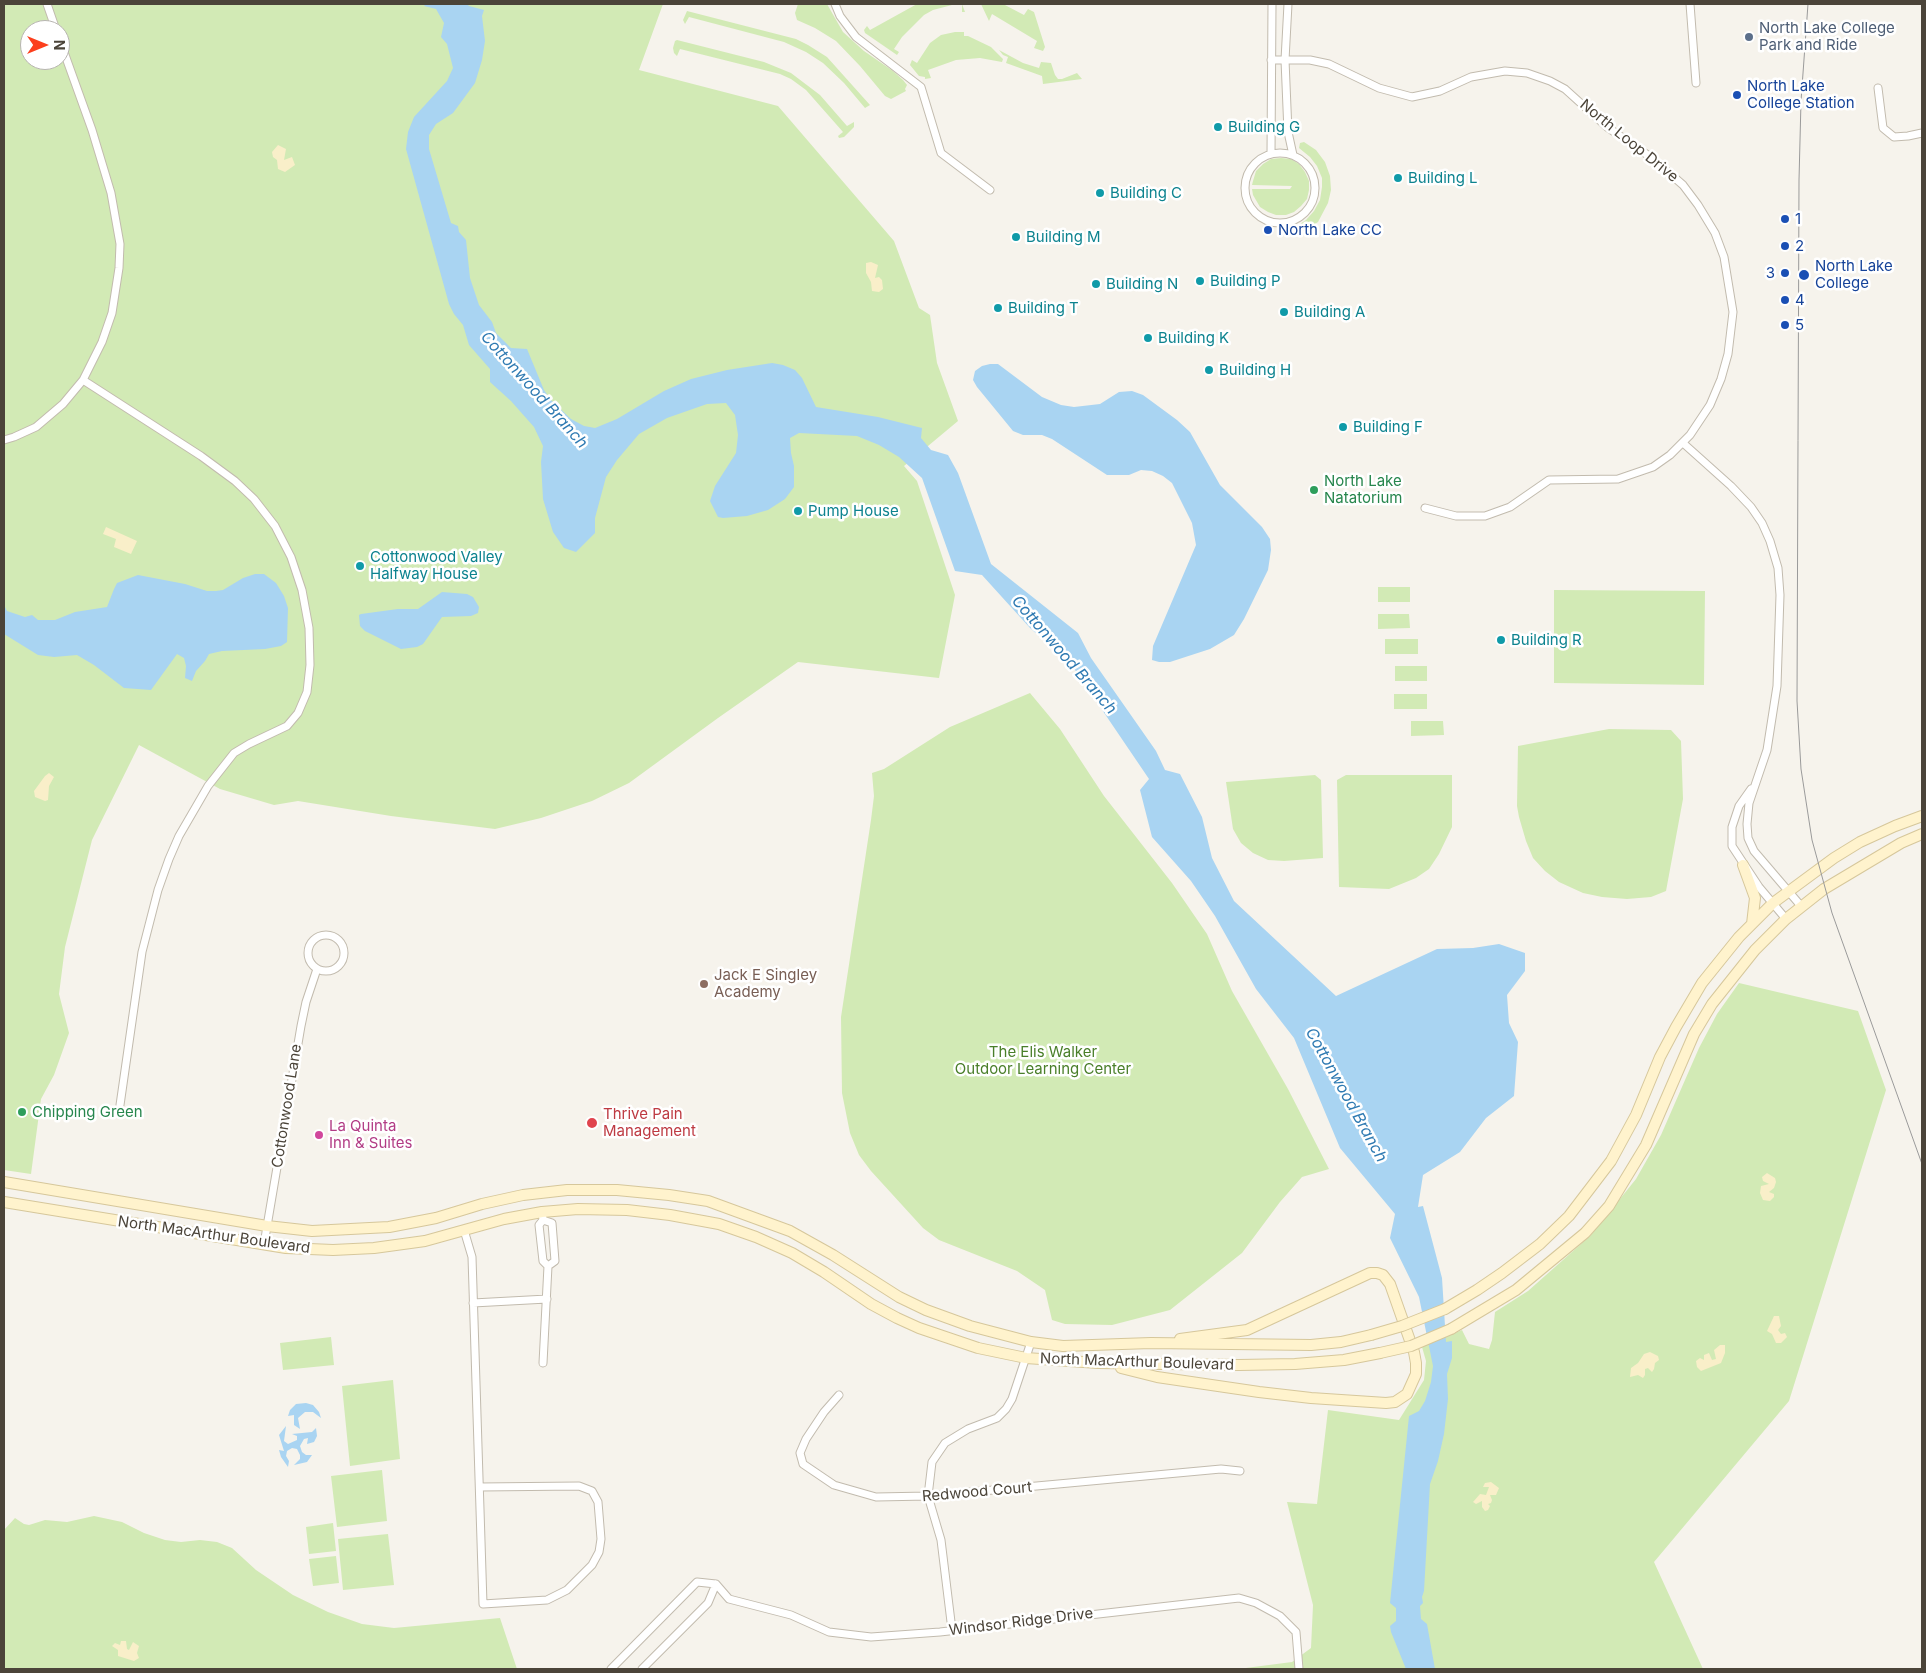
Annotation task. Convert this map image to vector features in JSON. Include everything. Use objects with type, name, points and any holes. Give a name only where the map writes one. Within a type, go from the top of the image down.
[{"type":"main road","name":"North MacArthur Boulevard","points":[[4,1182],[266,1226],[312,1230],[381,1228],[436,1218],[482,1204],[523,1195],[567,1190],[624,1191],[708,1201],[790,1231],[833,1255],[899,1297],[926,1310],[970,1326],[1031,1342],[1063,1346],[1151,1344],[1311,1345],[1341,1342],[1402,1326],[1445,1309],[1478,1290],[1540,1244],[1569,1216],[1611,1161],[1636,1115],[1660,1058],[1676,1027],[1702,983],[1718,961],[1773,903],[1834,858],[1860,842],[1922,816]]},
{"type":"main road","name":"North MacArthur Boulevard","points":[[4,1202],[286,1248],[325,1250],[374,1248],[425,1241],[504,1219],[543,1216],[578,1209],[622,1210],[670,1215],[719,1224],[756,1237],[792,1253],[897,1318],[978,1348],[1026,1358],[1098,1363],[1239,1365],[1295,1364],[1344,1360],[1411,1346],[1451,1329],[1524,1285],[1585,1233],[1608,1206],[1646,1145],[1694,1034],[1712,1004],[1755,950],[1786,919],[1824,889],[1901,843],[1922,834]]},
{"type":"main road","points":[[1743,865],[1755,898],[1752,924]]},
{"type":"main road","points":[[622,1210],[624,1191]]},
{"type":"main road","points":[[1098,1363],[1157,1377],[1259,1392],[1386,1403],[1395,1402],[1407,1394],[1416,1374],[1414,1352],[1390,1284],[1383,1275],[1377,1273],[1370,1273],[1246,1330],[1151,1344]]},
{"type":"street","points":[[47,4],[53,20]]},
{"type":"street","points":[[835,4],[840,16],[856,37],[921,87],[941,153],[990,190]]},
{"type":"street","points":[[1271,154],[1272,4]]},
{"type":"street","points":[[1288,4],[1285,60],[1288,132],[1293,155]]},
{"type":"street","points":[[1690,4],[1696,83]]},
{"type":"street","name":"North Loop Drive","points":[[1271,60],[1310,60],[1329,64],[1379,88],[1412,97],[1440,91],[1471,77],[1505,72],[1527,73],[1550,81],[1565,89],[1606,127],[1672,174],[1698,205],[1715,233],[1724,257],[1733,312],[1728,354],[1721,379],[1710,405],[1690,435],[1670,455],[1653,467],[1618,479],[1549,480],[1510,507],[1485,516],[1456,516],[1425,508]]},
{"type":"street","points":[[4,440],[36,427],[63,404],[83,380],[102,342],[112,313],[119,268],[120,244],[111,193],[92,130],[70,69]]},
{"type":"street","points":[[1878,88],[1883,128],[1894,137],[1922,133]]},
{"type":"street","points":[[1271,154],[1293,155],[1304,162],[1311,171],[1315,182],[1315,194],[1311,205],[1304,215],[1294,221],[1283,224],[1271,223],[1261,218],[1252,210],[1246,195],[1245,182],[1252,167],[1261,159],[1271,154]]},
{"type":"street","points":[[83,380],[201,456],[235,481],[254,499],[275,526],[291,557],[302,590],[309,628],[310,665],[308,692],[298,713],[287,726],[248,744],[234,753],[197,805],[169,859],[158,890],[142,952],[120,1105]]},
{"type":"street","points":[[1682,443],[1731,486],[1751,507],[1762,523],[1770,541],[1778,568],[1780,595],[1778,686],[1767,750],[1749,803],[1747,824],[1748,838],[1754,852],[1801,906]]},
{"type":"street","points":[[1756,780],[1739,806],[1732,827],[1732,846],[1743,865],[1786,919]]},
{"type":"street","points":[[322,935],[334,936],[344,949],[342,961],[339,966],[329,971],[317,969],[312,965],[308,954],[311,942],[322,935]]},
{"type":"street","name":"Cottonwood Lane","points":[[264,1244],[304,1010],[317,969]]},
{"type":"street","points":[[543,1216],[552,1223],[555,1261],[548,1266],[543,1262],[539,1225],[543,1216]]},
{"type":"street","points":[[464,1230],[472,1258],[483,1604],[547,1600],[567,1590],[592,1565],[599,1552],[601,1539],[598,1502],[592,1491],[579,1486],[480,1486]]},
{"type":"street","points":[[543,1363],[548,1266]]},
{"type":"street","points":[[473,1303],[547,1299]]},
{"type":"street","points":[[952,1630],[941,1540],[928,1496],[932,1462],[945,1443],[968,1429],[997,1418],[1006,1409],[1012,1399],[1031,1342]]},
{"type":"street","name":"Redwood Court","points":[[839,1395],[824,1412],[806,1439],[800,1453],[803,1464],[834,1485],[876,1497],[928,1496],[1221,1469],[1240,1471]]},
{"type":"street","points":[[611,1669],[697,1582],[716,1584],[708,1603],[642,1669]]},
{"type":"street","name":"Windsor Ridge Drive","points":[[716,1584],[729,1599],[791,1615],[829,1632],[871,1637],[952,1630],[1239,1598],[1256,1603],[1280,1616],[1296,1632],[1300,1666]]},
{"type":"green space","points":[[4,4],[663,4],[639,70],[778,106],[894,241],[919,308],[930,315],[937,363],[958,421],[904,466],[917,481],[955,595],[939,678],[798,662],[629,783],[592,801],[541,818],[495,829],[391,816],[298,801],[274,805],[220,789],[139,745],[92,840],[65,947],[59,994],[69,1033],[54,1075],[41,1099],[31,1174],[4,1170]]},
{"type":"green space","points":[[798,4],[827,4],[843,32],[864,51],[903,80],[907,85],[906,91],[891,99],[885,96],[836,41],[797,20],[795,13]]},
{"type":"green space","points":[[917,4],[962,4],[965,12],[962,12],[962,5],[952,5],[933,10],[924,15],[902,37],[894,49],[899,52],[897,55],[865,33],[864,30],[867,26],[870,30]]},
{"type":"green space","points":[[981,4],[1003,4],[1024,15],[1028,9],[1034,12],[1045,47],[1043,51],[1034,48],[1037,41],[992,14],[989,21]]},
{"type":"green space","points":[[687,11],[796,39],[808,45],[827,57],[870,105],[865,108],[844,83],[823,63],[806,52],[784,42],[689,17],[685,24],[683,20]]},
{"type":"green space","points":[[964,32],[964,36],[968,36],[991,47],[1003,59],[1002,62],[980,58],[956,60],[928,70],[931,78],[925,79],[925,77],[919,76],[910,65],[912,60],[917,63],[930,43],[941,35]]},
{"type":"green space","points":[[677,40],[764,62],[791,73],[820,95],[847,126],[854,122],[854,127],[844,137],[839,138],[838,136],[843,132],[806,90],[791,79],[780,74],[680,49],[677,56],[673,48]]},
{"type":"green space","points":[[999,50],[1023,63],[1039,68],[1041,62],[1051,63],[1058,79],[1077,73],[1082,79],[1043,84],[1042,76],[1006,63],[1008,57]]},
{"type":"green space","points":[[1304,142],[1316,150],[1325,162],[1330,176],[1331,190],[1328,203],[1318,222],[1299,234],[1294,233],[1294,228],[1306,220],[1314,211],[1320,200],[1322,187],[1322,178],[1317,166],[1299,148],[1300,143]]},
{"type":"green space","points":[[1271,159],[1291,159],[1299,164],[1309,181],[1309,190],[1307,199],[1294,212],[1286,215],[1276,215],[1260,207],[1253,195],[1252,189],[1290,189],[1292,186],[1252,185],[1256,171],[1263,164]]},
{"type":"green space","points":[[1378,587],[1410,587],[1410,602],[1378,602]]},
{"type":"green space","points":[[1554,590],[1705,591],[1704,685],[1554,683]]},
{"type":"green space","points":[[1378,614],[1409,614],[1410,628],[1378,629]]},
{"type":"green space","points":[[1385,639],[1418,639],[1418,654],[1385,654]]},
{"type":"green space","points":[[1395,666],[1427,666],[1427,681],[1395,681]]},
{"type":"green space","name":"The Elis Walker Outdoor Learning Center","points":[[1030,693],[1060,729],[1104,796],[1172,883],[1207,934],[1232,991],[1288,1089],[1329,1169],[1302,1177],[1280,1202],[1242,1253],[1170,1310],[1112,1325],[1065,1324],[1052,1320],[1045,1290],[1017,1271],[939,1240],[923,1228],[871,1171],[859,1155],[850,1133],[842,1093],[841,1017],[871,820],[874,796],[872,773],[884,769],[950,727]]},
{"type":"green space","points":[[1394,694],[1427,694],[1427,709],[1394,709]]},
{"type":"green space","points":[[1411,721],[1443,721],[1444,735],[1411,736]]},
{"type":"green space","points":[[1609,729],[1671,730],[1681,741],[1683,799],[1666,891],[1651,897],[1627,899],[1602,897],[1583,893],[1559,882],[1533,858],[1519,817],[1517,806],[1518,746]]},
{"type":"green space","points":[[1315,775],[1321,780],[1323,858],[1284,861],[1268,860],[1253,853],[1241,843],[1233,829],[1226,782]]},
{"type":"green space","points":[[1346,775],[1452,775],[1452,827],[1439,854],[1429,869],[1416,878],[1389,889],[1339,887],[1337,780]]},
{"type":"green space","points":[[1739,983],[1858,1011],[1886,1090],[1789,1401],[1654,1562],[1703,1669],[1238,1669],[1292,1662],[1311,1648],[1313,1605],[1287,1502],[1317,1504],[1328,1410],[1399,1420],[1424,1380],[1426,1361],[1422,1347],[1462,1330],[1469,1344],[1489,1349],[1492,1340],[1495,1312],[1528,1291],[1590,1236],[1636,1179],[1661,1135],[1699,1048],[1717,1014]]},
{"type":"green space","points":[[331,1337],[334,1365],[283,1370],[280,1343]]},
{"type":"green space","points":[[393,1380],[400,1459],[350,1466],[342,1386]]},
{"type":"green space","points":[[382,1470],[387,1521],[337,1527],[331,1476]]},
{"type":"green space","points":[[94,1516],[122,1522],[144,1533],[165,1540],[217,1542],[232,1548],[256,1570],[293,1595],[328,1612],[362,1624],[394,1628],[500,1618],[517,1669],[4,1669],[4,1530],[15,1518],[29,1525],[45,1520],[67,1522]]},
{"type":"green space","points":[[333,1523],[336,1551],[309,1554],[306,1527]]},
{"type":"green space","points":[[388,1534],[394,1585],[343,1590],[338,1539]]},
{"type":"green space","points":[[336,1556],[339,1583],[313,1586],[309,1559]]},
{"type":"sand","points":[[278,145],[286,149],[284,160],[292,157],[295,165],[285,172],[278,169],[277,160],[273,157],[272,152]]},
{"type":"sand","points":[[871,262],[878,265],[875,278],[879,277],[882,280],[883,289],[879,292],[872,291],[871,282],[866,273],[866,263]]},
{"type":"sand","points":[[106,527],[137,541],[131,554],[114,547],[116,539],[103,534]]},
{"type":"sand","points":[[49,773],[54,777],[49,786],[48,800],[45,801],[35,797],[34,791]]},
{"type":"sand","points":[[1767,1173],[1775,1178],[1776,1182],[1774,1188],[1769,1192],[1774,1194],[1770,1201],[1763,1200],[1760,1193],[1761,1186],[1769,1184],[1763,1181],[1762,1177]]},
{"type":"sand","points":[[1774,1316],[1779,1316],[1781,1326],[1778,1330],[1781,1334],[1785,1333],[1787,1337],[1781,1343],[1776,1343],[1772,1334],[1767,1331]]},
{"type":"sand","points":[[1720,1345],[1725,1345],[1725,1353],[1721,1363],[1701,1371],[1697,1367],[1696,1361],[1700,1358],[1704,1360],[1704,1355],[1709,1353],[1712,1360],[1716,1359],[1714,1350]]},
{"type":"sand","points":[[1650,1352],[1658,1356],[1659,1360],[1655,1363],[1652,1372],[1648,1368],[1645,1369],[1643,1378],[1638,1375],[1630,1377],[1631,1368],[1638,1363],[1644,1354]]},
{"type":"sand","points":[[1491,1482],[1499,1488],[1496,1495],[1490,1495],[1492,1500],[1488,1504],[1490,1506],[1488,1510],[1485,1511],[1482,1507],[1482,1501],[1476,1504],[1473,1502],[1480,1494],[1486,1495],[1489,1487],[1483,1487],[1485,1483]]},
{"type":"sand","points":[[121,1641],[126,1641],[127,1649],[129,1650],[133,1642],[139,1646],[137,1653],[139,1658],[134,1661],[118,1656],[118,1650],[112,1646],[115,1643],[120,1645]]},
{"type":"water","name":"Cottonwood Branch","points":[[426,4],[467,4],[484,10],[482,16],[485,41],[475,83],[453,113],[436,124],[429,135],[429,149],[451,223],[458,226],[459,232],[466,240],[470,278],[479,305],[492,322],[496,333],[511,348],[527,349],[544,390],[551,400],[571,419],[584,426],[595,428],[617,419],[664,391],[691,379],[727,370],[772,363],[795,370],[802,378],[816,407],[878,417],[922,428],[921,438],[931,450],[948,455],[958,473],[991,564],[1078,633],[1091,658],[1156,751],[1165,770],[1180,774],[1202,817],[1212,858],[1234,901],[1336,996],[1437,949],[1473,948],[1499,944],[1525,953],[1525,971],[1507,995],[1509,1023],[1518,1042],[1514,1096],[1486,1118],[1460,1152],[1423,1175],[1418,1207],[1423,1206],[1442,1278],[1446,1342],[1452,1341],[1452,1358],[1447,1374],[1448,1399],[1444,1434],[1438,1461],[1430,1484],[1424,1591],[1423,1603],[1420,1606],[1421,1619],[1427,1624],[1435,1669],[1406,1669],[1390,1626],[1396,1621],[1396,1608],[1390,1603],[1409,1416],[1419,1411],[1425,1401],[1431,1382],[1433,1366],[1419,1297],[1390,1238],[1395,1214],[1340,1148],[1294,1038],[1256,989],[1215,916],[1191,881],[1152,837],[1140,790],[1149,779],[1071,664],[1030,628],[982,575],[955,571],[922,478],[899,457],[879,445],[857,436],[799,433],[790,438],[794,466],[794,487],[785,499],[768,510],[747,516],[723,518],[718,517],[710,501],[715,486],[736,453],[738,435],[735,415],[726,403],[707,404],[667,418],[639,434],[617,460],[606,477],[595,518],[595,533],[576,552],[564,548],[553,532],[543,499],[541,462],[543,446],[534,427],[511,401],[490,382],[490,369],[469,345],[463,325],[449,304],[406,149],[408,132],[414,117],[447,81],[453,68],[447,44],[441,37],[444,23],[436,9],[424,6]]},
{"type":"water","points":[[998,364],[1042,397],[1061,405],[1074,407],[1100,404],[1119,392],[1132,391],[1143,395],[1190,432],[1220,485],[1262,527],[1270,539],[1271,550],[1268,570],[1234,635],[1210,649],[1170,662],[1152,660],[1153,646],[1196,545],[1192,523],[1172,483],[1152,471],[1141,470],[1129,475],[1107,475],[1052,439],[1042,435],[1023,435],[1013,431],[973,380],[975,371],[982,366]]},
{"type":"water","points":[[255,574],[264,574],[276,583],[284,596],[288,608],[287,642],[281,646],[265,649],[222,651],[209,654],[196,671],[192,681],[185,678],[186,666],[184,658],[177,654],[151,690],[124,688],[94,665],[77,655],[54,657],[38,655],[4,634],[4,605],[7,611],[25,617],[32,615],[38,620],[55,620],[75,612],[107,607],[117,583],[138,575],[185,584],[207,591],[216,591],[223,590],[243,578]]},
{"type":"water","points":[[442,592],[467,594],[473,597],[479,607],[478,613],[471,616],[442,617],[423,644],[417,647],[401,649],[365,631],[360,626],[359,615],[361,614],[398,609],[418,609]]},
{"type":"water","points":[[306,1403],[313,1405],[321,1418],[313,1412],[305,1412],[298,1418],[300,1429],[294,1425],[294,1415],[288,1416],[290,1410],[296,1404]]},
{"type":"water","points":[[286,1426],[284,1441],[288,1444],[297,1440],[297,1436],[292,1434],[312,1432],[316,1428],[317,1436],[314,1442],[307,1444],[308,1438],[304,1439],[300,1446],[302,1452],[306,1455],[312,1455],[307,1462],[294,1465],[300,1459],[300,1455],[297,1449],[292,1448],[287,1451],[288,1467],[281,1457],[279,1450],[284,1451],[279,1435]]},
{"type":"tram line","points":[[1808,4],[1801,101],[1799,180],[1797,701],[1801,769],[1812,840],[1832,913],[1922,1164]]},
{"type":"place","name":"North Lake College Park and Ride","points":[[1749,37]]},
{"type":"place","name":"North Lake College Station","points":[[1737,95]]},
{"type":"place","name":"Building G","points":[[1218,127]]},
{"type":"place","name":"Building L","points":[[1398,178]]},
{"type":"place","name":"Building C","points":[[1100,193]]},
{"type":"place","name":"1","points":[[1785,219]]},
{"type":"place","name":"North Lake CC","points":[[1268,230]]},
{"type":"place","name":"Building M","points":[[1016,237]]},
{"type":"place","name":"2","points":[[1785,246]]},
{"type":"place","name":"3","points":[[1785,273]]},
{"type":"place","name":"North Lake College","points":[[1804,275]]},
{"type":"place","name":"Building P","points":[[1200,281]]},
{"type":"place","name":"Building N","points":[[1096,284]]},
{"type":"place","name":"4","points":[[1785,300]]},
{"type":"place","name":"Building T","points":[[998,308]]},
{"type":"place","name":"Building A","points":[[1284,312]]},
{"type":"place","name":"5","points":[[1785,325]]},
{"type":"place","name":"Building K","points":[[1148,338]]},
{"type":"place","name":"Building H","points":[[1209,370]]},
{"type":"place","name":"Building F","points":[[1343,427]]},
{"type":"place","name":"North Lake Natatorium","points":[[1314,490]]},
{"type":"place","name":"Pump House","points":[[798,511]]},
{"type":"place","name":"Cottonwood Valley Halfway House","points":[[360,566]]},
{"type":"place","name":"Building R","points":[[1501,640]]},
{"type":"place","name":"Jack E Singley Academy","points":[[704,984]]},
{"type":"place","name":"Chipping Green","points":[[22,1112]]},
{"type":"place","name":"Thrive Pain Management","points":[[592,1123]]},
{"type":"place","name":"La Quinta Inn & Suites","points":[[319,1135]]}]
